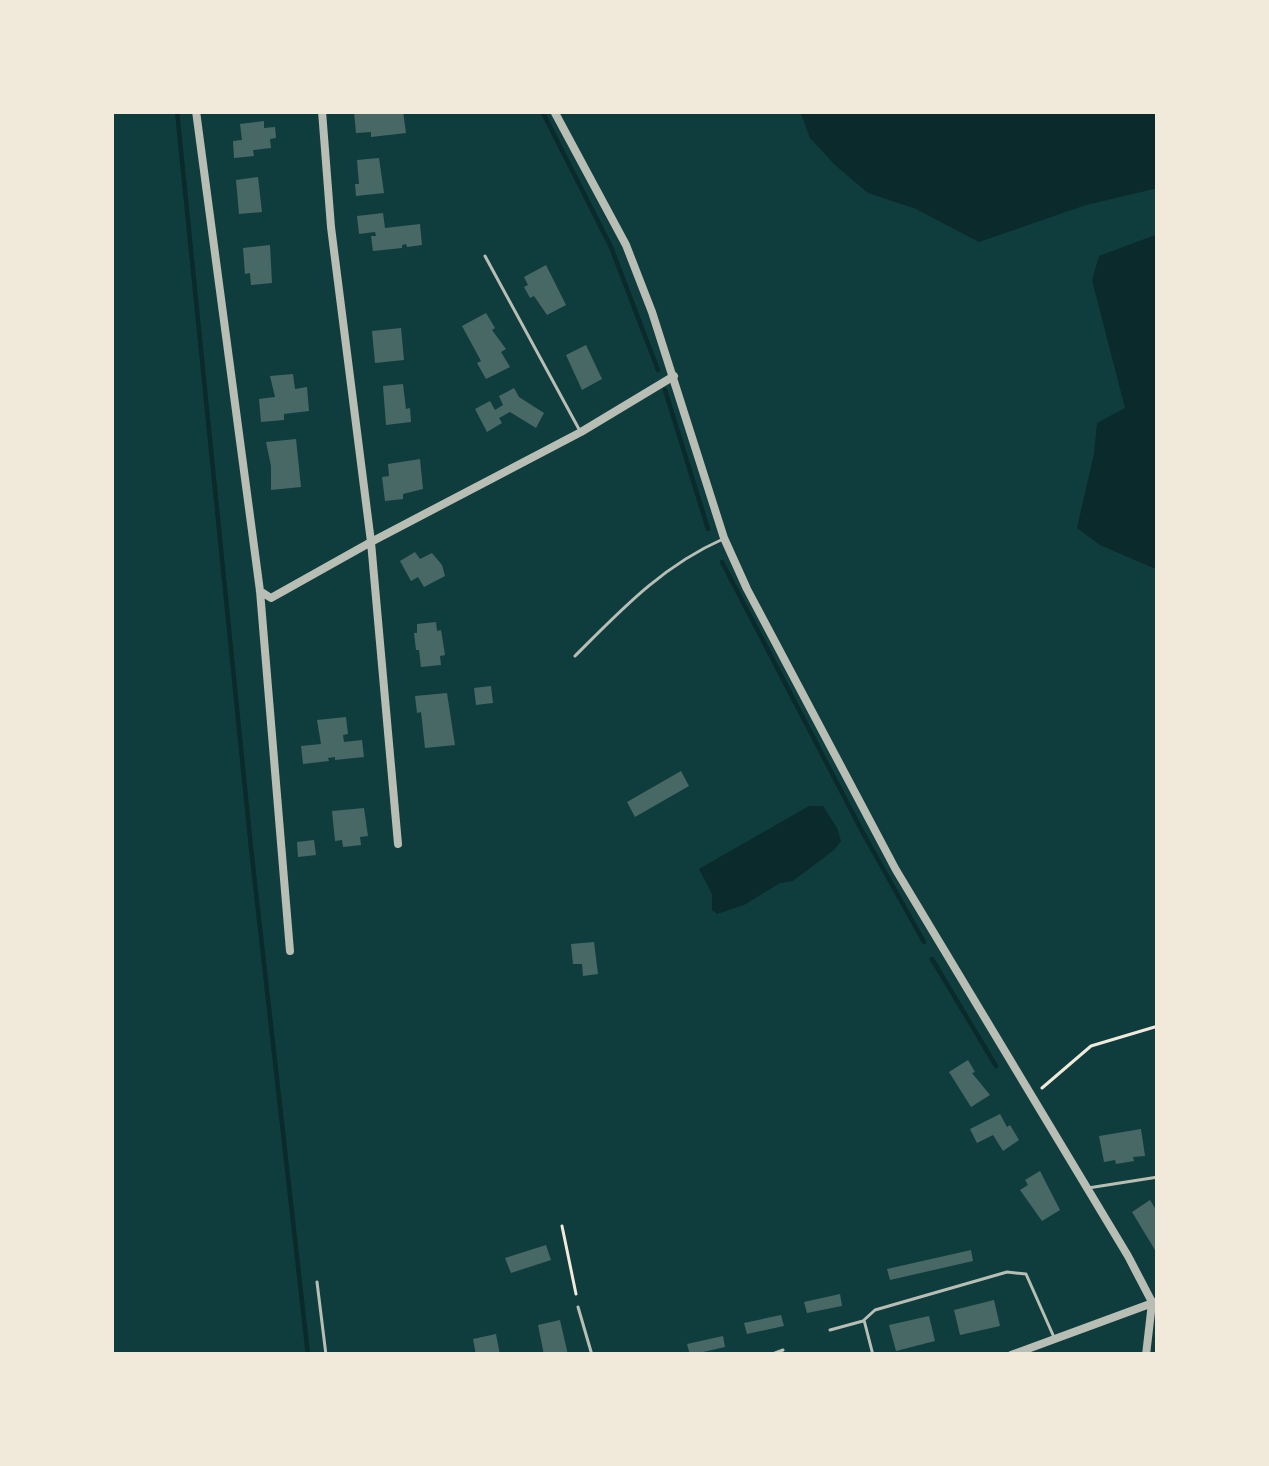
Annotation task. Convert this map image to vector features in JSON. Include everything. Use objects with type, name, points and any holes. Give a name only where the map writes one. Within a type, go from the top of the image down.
[{"type":"street","points":[[196,111],[260,591],[290,951]]},
{"type":"street","points":[[322,111],[331,227],[371,542],[398,844]]},
{"type":"street","points":[[554,111],[626,245],[674,376],[724,538],[747,589],[876,833],[1155,1301],[1146,1355]]},
{"type":"street","points":[[260,591],[271,598],[580,432],[674,376]]},
{"type":"street","points":[[1011,1355],[1155,1301]]},
{"type":"lane","points":[[485,256],[580,432]]},
{"type":"lane","points":[[575,656],[641,589],[724,538]]},
{"type":"lane","points":[[1087,1188],[1158,1177]]},
{"type":"lane","points":[[830,1330],[864,1320],[875,1310],[1007,1272],[1026,1274],[1054,1337]]},
{"type":"lane","points":[[317,1282],[326,1355]]},
{"type":"lane","points":[[578,1307],[592,1355]]},
{"type":"lane","points":[[864,1320],[873,1355]]},
{"type":"lane","points":[[770,1355],[783,1350]]},
{"type":"path","points":[[1031,1096],[1091,1046],[1158,1026]]},
{"type":"path","points":[[562,1226],[578,1307]]},
{"type":"water","points":[[800,111],[1158,111],[1158,188],[1086,205],[979,242],[916,209],[868,193],[810,138]]},
{"type":"water","points":[[1158,234],[1158,570],[1100,545],[1077,528],[1097,423],[1125,408],[1092,280],[1099,256]]},
{"type":"water","points":[[809,806],[823,806],[837,828],[841,841],[834,850],[793,881],[780,883],[744,905],[717,914],[712,910],[712,894],[699,869]]},
{"type":"building","points":[[354,111],[403,111],[406,133],[371,137],[371,132],[356,133]]},
{"type":"building","points":[[264,121],[264,128],[275,127],[271,148],[234,158],[233,141],[242,140],[240,124]]},
{"type":"building","points":[[379,158],[384,193],[356,196],[357,160]]},
{"type":"building","points":[[258,177],[262,212],[239,214],[236,180]]},
{"type":"building","points":[[383,213],[385,228],[420,224],[422,245],[373,251],[375,232],[359,234],[357,216]]},
{"type":"building","points":[[270,245],[272,283],[251,285],[243,248]]},
{"type":"building","points":[[546,265],[566,305],[547,315],[524,287],[528,285],[524,277]]},
{"type":"building","points":[[486,313],[506,349],[501,352],[510,367],[486,379],[462,326]]},
{"type":"building","points":[[401,328],[404,360],[375,363],[372,331]]},
{"type":"building","points":[[586,345],[602,379],[582,390],[566,355]]},
{"type":"building","points":[[293,374],[295,389],[307,387],[309,411],[261,422],[259,399],[275,397],[270,376]]},
{"type":"building","points":[[403,384],[411,422],[386,425],[383,386]]},
{"type":"building","points":[[514,388],[519,397],[544,413],[536,428],[510,412],[487,432],[475,409],[490,401],[495,410],[503,405],[499,396]]},
{"type":"building","points":[[296,439],[301,487],[271,490],[266,442]]},
{"type":"building","points":[[420,459],[423,489],[385,501],[382,477],[389,476],[388,464]]},
{"type":"building","points":[[415,552],[420,559],[432,553],[445,576],[424,587],[418,577],[411,581],[400,561]]},
{"type":"building","points":[[436,622],[445,655],[440,656],[441,665],[421,667],[414,633],[417,624]]},
{"type":"building","points":[[491,686],[493,703],[476,705],[474,688]]},
{"type":"building","points":[[447,693],[455,745],[425,748],[415,696]]},
{"type":"building","points":[[346,717],[344,742],[362,740],[364,757],[303,764],[301,746],[321,744],[317,720]]},
{"type":"building","points":[[681,771],[689,786],[635,817],[627,802]]},
{"type":"building","points":[[364,808],[368,836],[360,837],[361,845],[343,847],[342,840],[335,841],[332,811]]},
{"type":"building","points":[[314,840],[316,855],[298,857],[297,842]]},
{"type":"building","points":[[594,942],[598,974],[583,976],[582,964],[573,964],[571,944]]},
{"type":"building","points":[[968,1060],[990,1095],[971,1107],[949,1072]]},
{"type":"building","points":[[1000,1114],[1019,1140],[1003,1151],[993,1135],[977,1143],[970,1129]]},
{"type":"building","points":[[1141,1129],[1145,1156],[1116,1164],[1115,1160],[1104,1162],[1099,1136]]},
{"type":"building","points":[[1040,1171],[1060,1210],[1042,1221],[1020,1190],[1028,1185],[1025,1180]]},
{"type":"building","points":[[1150,1200],[1158,1213],[1158,1255],[1132,1212]]},
{"type":"building","points":[[546,1245],[551,1260],[511,1273],[505,1258]]},
{"type":"building","points":[[971,1250],[973,1261],[890,1280],[887,1269]]},
{"type":"building","points":[[840,1294],[842,1306],[807,1313],[804,1302]]},
{"type":"building","points":[[994,1300],[1000,1326],[960,1335],[954,1310]]},
{"type":"building","points":[[781,1315],[784,1326],[747,1334],[744,1323]]},
{"type":"building","points":[[929,1316],[935,1341],[896,1351],[889,1325]]},
{"type":"building","points":[[560,1320],[568,1355],[544,1355],[538,1325]]},
{"type":"building","points":[[496,1334],[500,1355],[476,1355],[473,1339]]},
{"type":"building","points":[[723,1336],[725,1347],[690,1355],[687,1344]]},
{"type":"waterway","points":[[177,111],[308,1355]]},
{"type":"waterway","points":[[542,111],[611,247],[658,370]]},
{"type":"waterway","points":[[665,390],[708,529]]},
{"type":"waterway","points":[[722,562],[924,942]]},
{"type":"waterway","points":[[932,959],[996,1066]]}]
